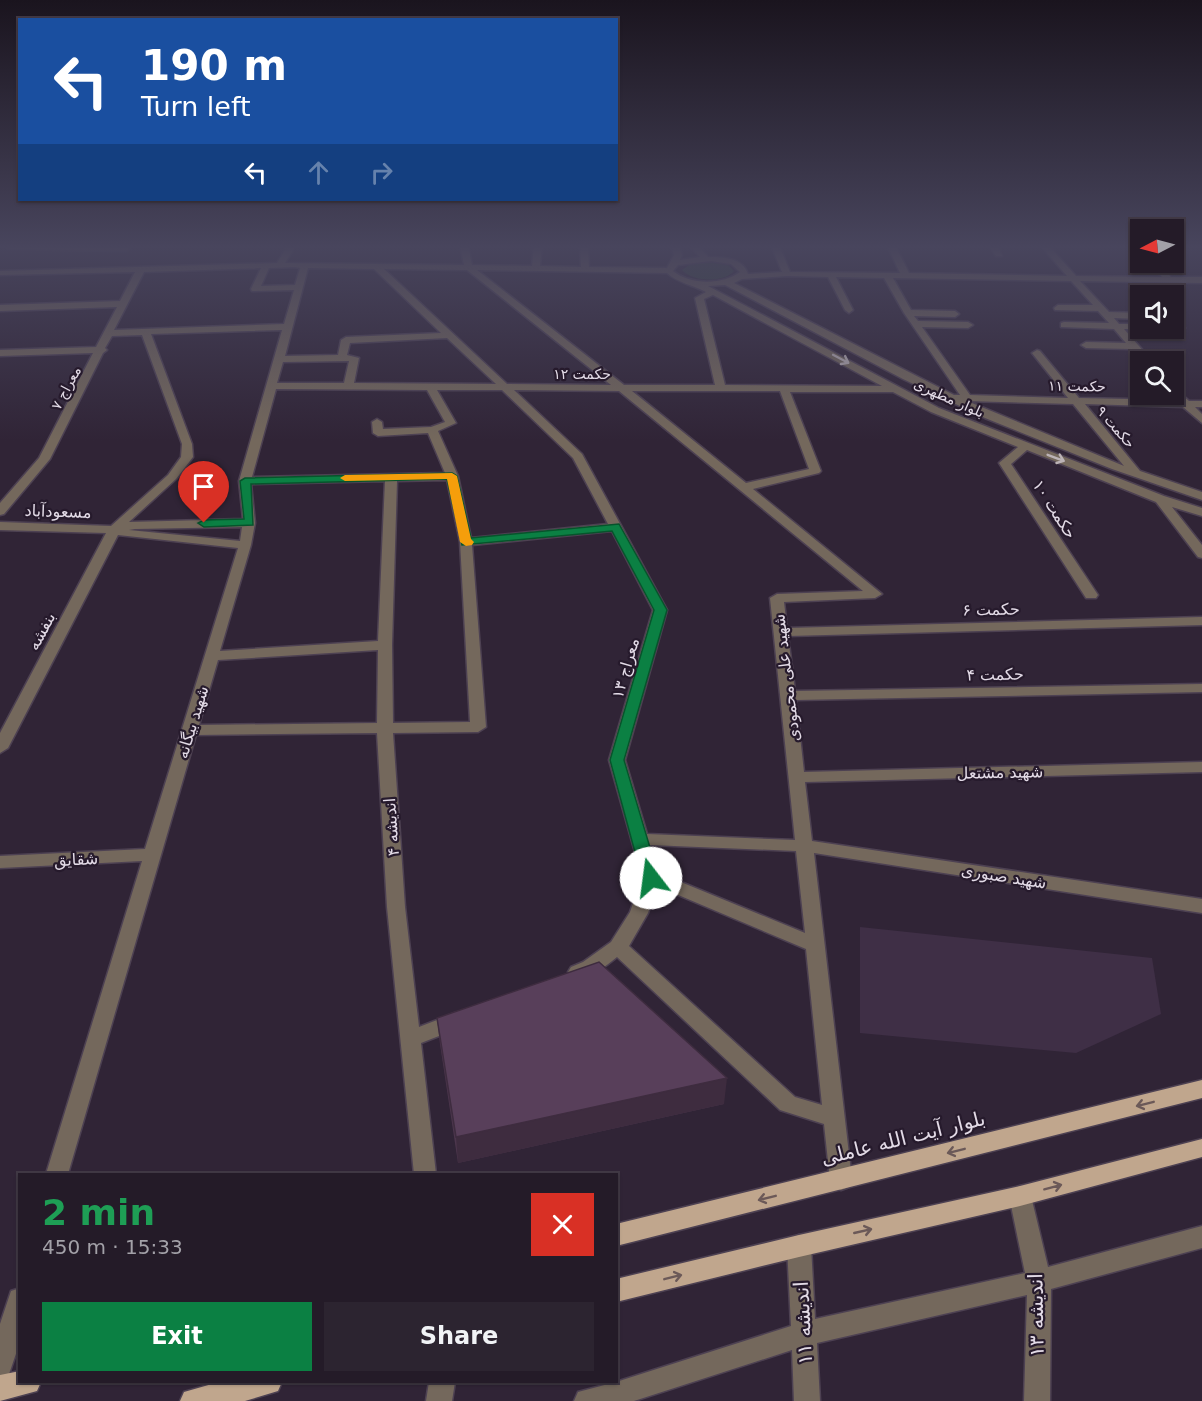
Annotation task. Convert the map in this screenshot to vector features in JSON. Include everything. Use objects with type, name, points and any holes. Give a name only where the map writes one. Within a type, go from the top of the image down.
[{"type":"main road","name":"بلوار آیت‌ الله عاملی","points":[[618,1235],[1202,1089]]},
{"type":"main road","points":[[618,1291],[799,1246],[1020,1196],[1202,1148]]},
{"type":"main road","points":[[0,1388],[23,1383]]},
{"type":"main road","points":[[193,1401],[265,1383]]},
{"type":"street","name":"معراج ۷","points":[[0,511],[44,459],[121,310]]},
{"type":"street","name":"شهید بیگانه","points":[[57,1173],[245,545],[249,523],[245,481],[293,310]]},
{"type":"street","name":"معراج ۱۳","points":[[424,310],[578,456],[660,610],[617,760],[651,878]]},
{"type":"street","name":"شهید علی محمودی","points":[[523,310],[875,594],[777,598],[841,1180]]},
{"type":"street","points":[[702,310],[721,388]]},
{"type":"street","name":"بلوار مطهری","points":[[747,310],[934,410],[1089,471],[1202,512]]},
{"type":"street","name":"بلوار مطهری","points":[[782,310],[867,357],[1003,422],[1202,496]]},
{"type":"street","points":[[1093,310],[1130,315]]},
{"type":"street","points":[[1102,311],[1138,351]]},
{"type":"street","points":[[908,313],[955,314]]},
{"type":"street","points":[[908,313],[967,398]]},
{"type":"street","points":[[1064,325],[1130,327]]},
{"type":"street","points":[[109,333],[288,327]]},
{"type":"street","points":[[918,328],[970,329]]},
{"type":"street","name":"بنفشه","points":[[0,748],[114,530],[172,477],[187,457],[187,444],[146,332]]},
{"type":"street","points":[[342,358],[346,340],[450,335]]},
{"type":"street","points":[[1086,345],[1133,346]]},
{"type":"street","points":[[2,356],[102,350]]},
{"type":"street","name":"حکمت ۹","points":[[1037,353],[1136,473]]},
{"type":"street","points":[[279,359],[354,358],[348,387]]},
{"type":"street","name":"حکمت ۱۲","points":[[271,386],[892,389]]},
{"type":"street","points":[[376,422],[378,433],[432,430],[451,423],[430,387]]},
{"type":"street","points":[[744,487],[815,471],[784,388]]},
{"type":"street","name":"حکمت ۱۱","points":[[951,398],[1202,404]]},
{"type":"street","points":[[1185,403],[1202,420]]},
{"type":"street","points":[[189,730],[478,727],[466,542],[452,476],[432,430]]},
{"type":"street","name":"حکمت ۱۰","points":[[1025,446],[1005,463],[1091,595]]},
{"type":"street","points":[[1089,471],[1107,462]]},
{"type":"street","points":[[245,481],[452,476]]},
{"type":"street","name":"اندیشه ۴","points":[[391,477],[384,729],[396,907],[425,1173]]},
{"type":"street","points":[[1160,498],[1202,554]]},
{"type":"street","name":"مسعودآباد","points":[[114,530],[135,525],[249,523]]},
{"type":"street","name":"مسعودآباد","points":[[0,526],[114,530],[130,534],[245,545]]},
{"type":"street","points":[[466,542],[615,527]]},
{"type":"street","name":"حکمت ۶","points":[[781,632],[1202,621]]},
{"type":"street","points":[[212,656],[385,645]]},
{"type":"street","name":"حکمت ۴","points":[[789,696],[1202,688]]},
{"type":"street","name":"شهید مشتعل","points":[[798,777],[1202,767]]},
{"type":"street","name":"شهید صبوری","points":[[640,840],[806,846],[1202,906]]},
{"type":"street","name":"شقایق","points":[[0,862],[152,855]]},
{"type":"street","points":[[569,976],[590,967],[618,947],[639,913],[651,878],[815,945]]},
{"type":"street","points":[[618,947],[788,1104],[834,1118]]},
{"type":"street","points":[[410,1039],[474,1014]]},
{"type":"street","name":"اندیشه ۱۳","points":[[1020,1196],[1039,1281],[1037,1401]]},
{"type":"street","points":[[587,1401],[642,1394],[804,1334],[1039,1281],[1202,1237]]},
{"type":"street","name":"اندیشه ۱۱","points":[[799,1246],[807,1401]]},
{"type":"street","points":[[0,1365],[12,1309]]},
{"type":"street","points":[[439,1401],[442,1383]]},
{"type":"shaded area","points":[[860,927],[1152,958],[1161,1014],[1076,1053],[860,1033]]},
{"type":"building","points":[[599,962],[727,1078],[456,1137],[437,1018]]},
{"type":"slow traffic","points":[[345,478],[452,476],[466,542],[468,542]]},
{"type":"route","points":[[204,523],[249,523],[245,481],[452,476],[466,542],[615,527],[660,610],[617,760],[651,878]]}]
